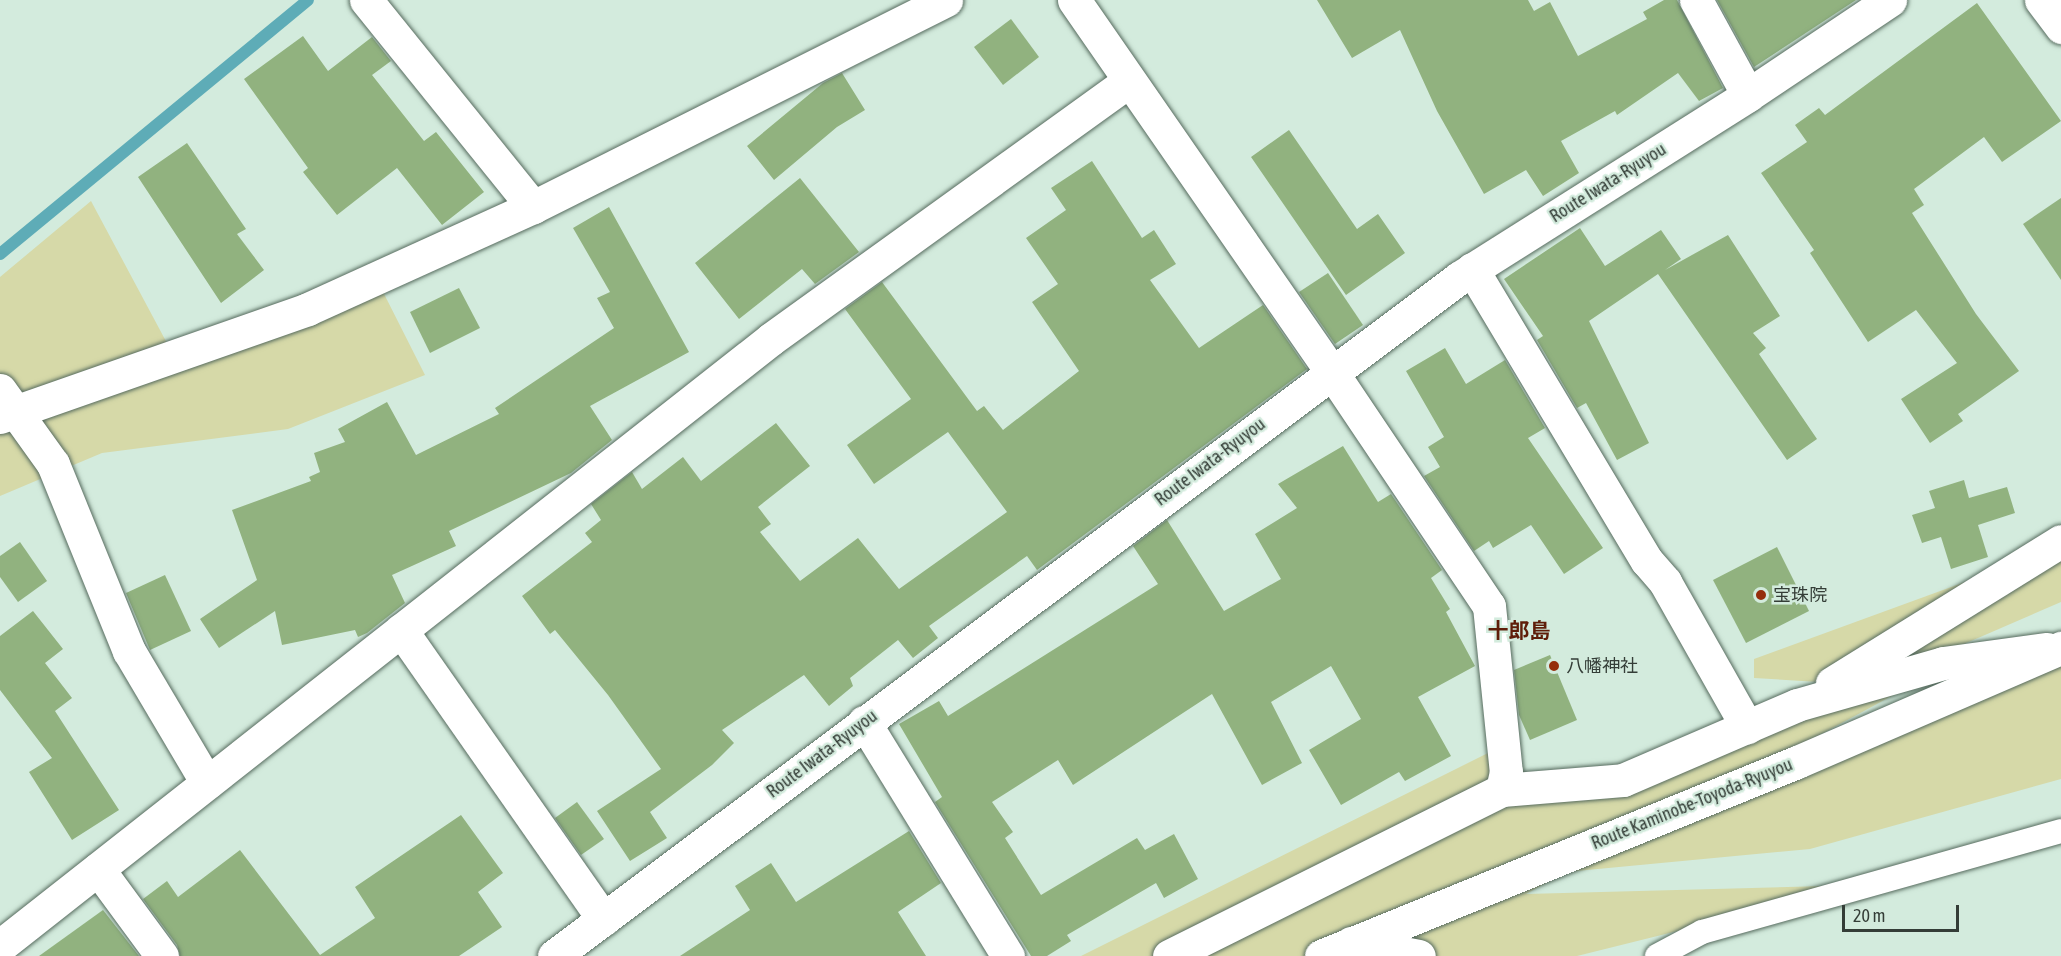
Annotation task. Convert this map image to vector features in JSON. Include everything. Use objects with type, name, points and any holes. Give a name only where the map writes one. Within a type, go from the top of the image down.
[{"type":"street","points":[[366,0],[533,207]]},
{"type":"street","points":[[207,783],[129,651],[54,464],[5,406],[309,309],[533,207],[946,0]]},
{"type":"street","points":[[1074,0],[1331,371],[1489,606],[1506,772],[1502,790]]},
{"type":"street","points":[[1696,0],[1748,95]]},
{"type":"street","name":"Route Iwata-Ryuyou","points":[[580,942],[864,722],[1331,371],[1472,269],[1748,95],[1890,0]]},
{"type":"street","points":[[2041,0],[2061,27]]},
{"type":"street","points":[[0,946],[771,339],[1129,81]]},
{"type":"street","points":[[1472,269],[1647,561],[1665,582],[1747,726]]},
{"type":"street","points":[[1797,705],[2061,541]]},
{"type":"street","points":[[401,630],[580,942]]},
{"type":"street","points":[[1169,956],[1502,790],[1623,780],[1797,705],[1943,663],[2061,648]]},
{"type":"street","name":"Route Kaminobe-Toyoda-Ryuyou","points":[[1322,956],[1797,762],[2061,648]]},
{"type":"street","points":[[864,722],[1008,956]]},
{"type":"street","points":[[98,869],[162,956]]},
{"type":"street","points":[[1351,943],[1419,956]]},
{"type":"lane","points":[[1657,956],[1702,932],[2061,831]]},
{"type":"green space","points":[[91,201],[168,345],[376,278],[425,375],[288,429],[102,453],[0,496],[0,277]]},
{"type":"green space","points":[[2061,547],[2061,602],[1978,638],[1867,685],[1754,678],[1754,659]]},
{"type":"green space","points":[[2061,665],[2061,779],[1810,849],[1566,872],[1526,894],[1863,885],[1577,956],[1081,956],[1492,751],[1502,790],[1623,780],[1912,685],[1581,864]]},
{"type":"building","points":[[1317,0],[1528,0],[1534,11],[1550,2],[1578,56],[1647,19],[1643,12],[1664,0],[1677,0],[1723,88],[1699,101],[1678,73],[1617,115],[1615,111],[1561,141],[1579,173],[1543,196],[1526,170],[1484,194],[1437,111],[1400,30],[1352,58]]},
{"type":"building","points":[[1717,0],[1856,0],[1754,67]]},
{"type":"building","points":[[1977,3],[2061,121],[2002,162],[1984,137],[1914,189],[1924,205],[1912,213],[1976,314],[2019,371],[1958,414],[1963,421],[1930,443],[1901,399],[1957,363],[1916,310],[1868,342],[1810,253],[1814,250],[1761,173],[1807,142],[1795,125],[1819,108],[1825,115]]},
{"type":"building","points":[[1011,19],[1039,57],[1003,85],[974,47]]},
{"type":"building","points":[[303,36],[328,71],[372,37],[391,61],[372,75],[424,141],[436,132],[484,192],[442,225],[397,168],[337,215],[303,172],[308,168],[244,79]]},
{"type":"building","points":[[842,73],[865,110],[837,127],[774,180],[747,146],[823,83]]},
{"type":"building","points":[[1289,130],[1357,229],[1378,214],[1405,253],[1346,295],[1251,157]]},
{"type":"building","points":[[187,143],[246,229],[237,234],[264,270],[221,303],[138,177]]},
{"type":"building","points":[[1092,161],[1142,238],[1154,230],[1176,264],[1150,280],[1199,348],[1263,305],[1307,369],[1037,570],[1027,556],[929,626],[938,638],[913,658],[898,640],[850,678],[853,686],[829,706],[804,675],[722,730],[734,743],[712,765],[650,812],[667,838],[630,861],[597,811],[661,769],[608,695],[555,630],[550,634],[522,596],[592,542],[585,533],[601,520],[591,504],[632,472],[642,489],[683,457],[701,481],[776,423],[810,466],[758,507],[771,524],[760,532],[800,581],[858,538],[899,589],[1007,512],[948,432],[874,484],[847,445],[911,399],[845,309],[882,282],[977,411],[984,406],[1003,430],[1079,371],[1032,302],[1058,284],[1026,238],[1066,210],[1051,188]]},
{"type":"building","points":[[800,178],[859,252],[815,284],[802,269],[739,319],[695,263]]},
{"type":"building","points":[[2061,198],[2061,280],[2023,224]]},
{"type":"building","points":[[609,207],[689,352],[590,406],[612,440],[571,473],[449,531],[456,546],[392,575],[405,603],[367,633],[358,637],[355,630],[282,645],[275,611],[219,648],[200,619],[257,580],[232,510],[311,481],[309,477],[320,472],[314,453],[345,442],[338,429],[387,402],[416,455],[499,414],[495,408],[614,328],[597,298],[610,292],[573,228]]},
{"type":"building","points":[[1580,228],[1605,266],[1661,230],[1681,259],[1665,270],[1728,235],[1780,316],[1753,333],[1766,348],[1759,354],[1817,439],[1787,460],[1658,274],[1589,321],[1649,443],[1617,460],[1586,403],[1577,408],[1537,340],[1543,336],[1504,279]]},
{"type":"building","points":[[1328,273],[1363,325],[1335,344],[1299,292]]},
{"type":"building","points":[[459,288],[480,328],[430,353],[410,312]]},
{"type":"building","points":[[1445,348],[1466,384],[1505,360],[1545,428],[1528,438],[1603,548],[1564,574],[1531,525],[1493,548],[1489,541],[1474,551],[1424,476],[1440,467],[1428,447],[1444,437],[1406,371]]},
{"type":"building","points":[[1343,446],[1378,502],[1391,494],[1442,570],[1431,578],[1450,609],[1446,612],[1475,666],[1418,697],[1451,756],[1405,781],[1399,772],[1341,805],[1309,750],[1361,719],[1331,666],[1271,702],[1302,763],[1262,785],[1212,694],[1073,785],[1058,760],[992,802],[1013,832],[1005,838],[1041,895],[1137,838],[1145,850],[1174,834],[1198,879],[1164,898],[1156,883],[1067,935],[1071,941],[1047,956],[1031,956],[935,802],[942,797],[899,724],[939,701],[948,716],[1158,584],[1133,546],[1167,520],[1224,611],[1281,579],[1255,534],[1297,508],[1278,484]]},
{"type":"building","points":[[1964,480],[1969,498],[2007,487],[2015,513],[1978,525],[1988,557],[1951,569],[1941,537],[1922,543],[1912,515],[1935,508],[1929,491]]},
{"type":"building","points":[[20,542],[47,581],[18,602],[0,577],[0,556]]},
{"type":"building","name":"宝珠院","points":[[1777,547],[1809,611],[1746,643],[1713,580]]},
{"type":"building","points":[[165,575],[191,631],[150,650],[126,593]]},
{"type":"building","points":[[33,611],[63,649],[45,663],[72,698],[55,711],[119,810],[72,840],[29,772],[52,758],[0,690],[0,636]]},
{"type":"building","points":[[1550,655],[1577,720],[1530,740],[1519,715],[1514,670]]},
{"type":"building","points":[[577,802],[604,839],[581,855],[555,818]]},
{"type":"building","points":[[461,815],[503,873],[478,892],[502,927],[459,956],[180,956],[177,945],[143,899],[167,881],[178,897],[240,850],[320,955],[375,918],[355,887]]},
{"type":"building","points":[[909,831],[941,883],[898,912],[926,956],[680,956],[750,910],[735,886],[771,863],[796,902]]},
{"type":"building","points":[[103,910],[139,956],[39,956]]},
{"type":"waterway","points":[[0,254],[308,0]]},
{"type":"place","name":"宝珠院","points":[[1761,595]]},
{"type":"place","name":"八幡神社","points":[[1554,666]]},
{"type":"district","name":"十郎島","points":[[1519,630]]}]
